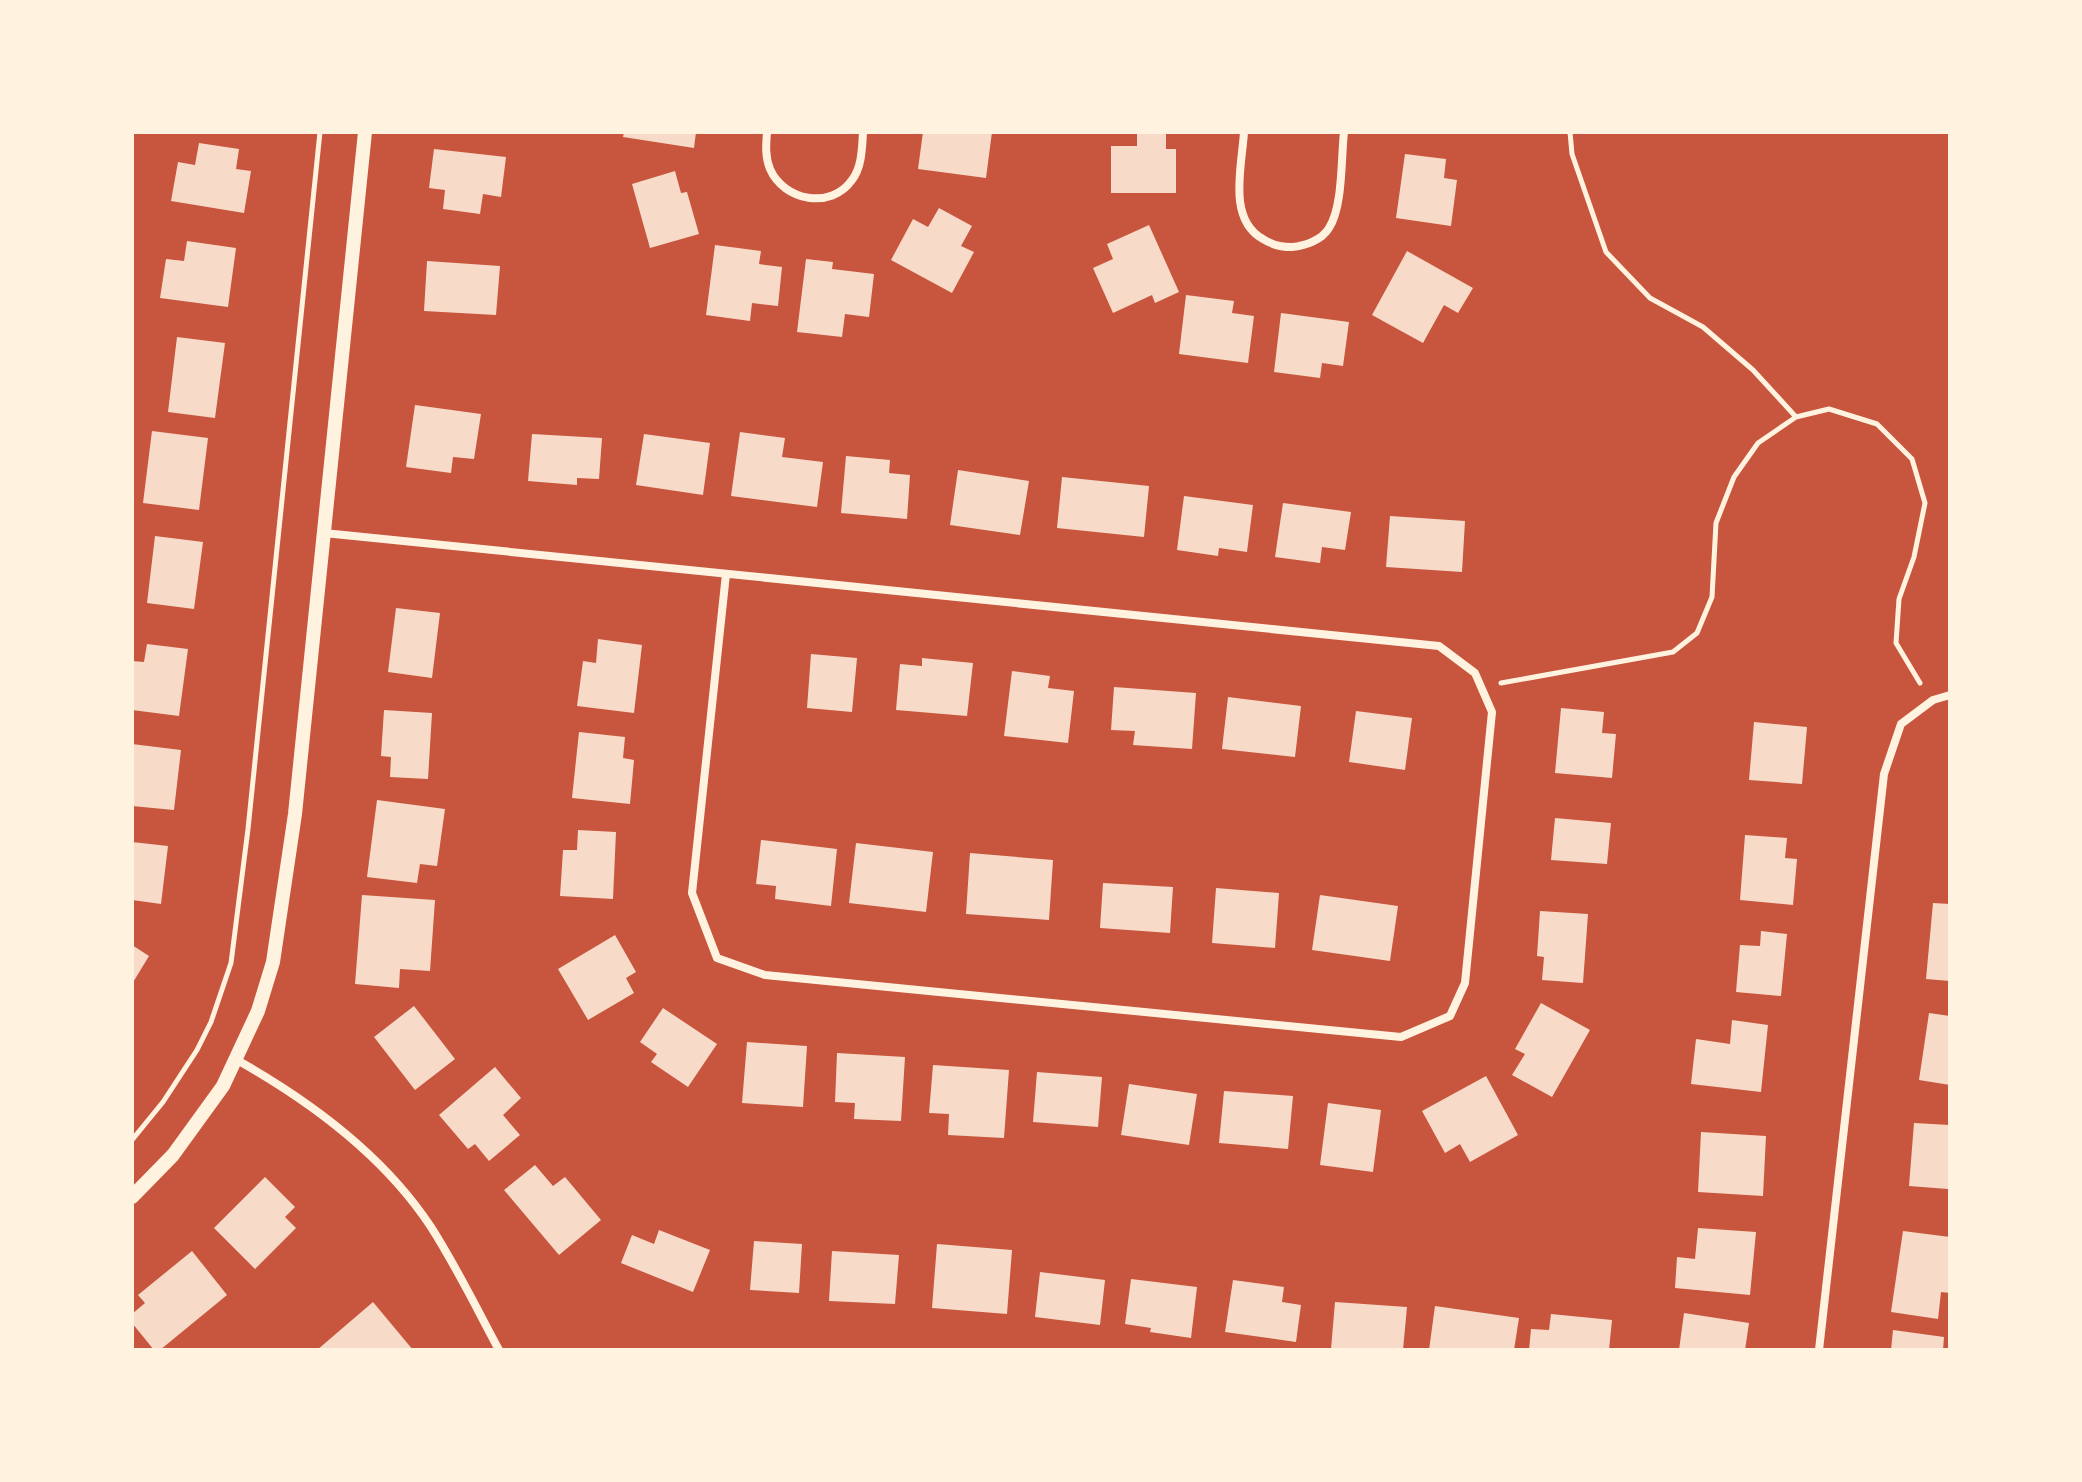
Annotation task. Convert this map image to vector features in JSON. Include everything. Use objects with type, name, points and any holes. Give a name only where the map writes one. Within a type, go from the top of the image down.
[{"type":"street","points":[[132,1197],[173,1155],[210,1106],[237,1060],[266,987],[283,909],[365,132]]},
{"type":"street","points":[[767,132],[766,159],[775,179],[792,193],[813,199],[835,195],[852,180],[857,171],[863,132]]},
{"type":"street","points":[[1244,132],[1240,198],[1243,219],[1255,235],[1277,246],[1288,247],[1313,241],[1330,227],[1336,213],[1344,132]]},
{"type":"street","points":[[324,533],[1439,646],[1475,673],[1492,712],[1465,983],[1450,1016],[1401,1037],[765,975],[717,958],[692,893],[726,574]]},
{"type":"street","points":[[1819,1350],[1884,774],[1901,724],[1933,700],[1950,695]]},
{"type":"street","points":[[237,1060],[285,1088],[332,1124],[396,1185],[431,1227],[499,1350]]},
{"type":"path","points":[[132,1140],[163,1102],[197,1050],[211,1022],[231,963],[248,829],[320,132]]},
{"type":"path","points":[[1570,132],[1572,154],[1606,252],[1650,298],[1703,327],[1753,370],[1796,417]]},
{"type":"path","points":[[1481,686],[1673,652],[1697,633],[1712,597],[1716,523],[1734,477],[1758,443],[1796,417],[1829,409],[1877,424],[1912,459],[1925,503],[1914,557],[1899,599],[1896,643],[1933,700]]},
{"type":"building","points":[[624,132],[696,132],[694,148],[623,137]]},
{"type":"building","points":[[923,132],[992,132],[986,178],[918,169]]},
{"type":"building","points":[[1137,132],[1166,132],[1166,149],[1176,149],[1176,193],[1111,193],[1111,146],[1137,146]]},
{"type":"building","points":[[199,143],[239,149],[236,169],[251,171],[244,213],[171,201],[178,162],[195,165]]},
{"type":"building","points":[[434,149],[506,157],[501,197],[483,194],[480,214],[443,209],[445,190],[429,188]]},
{"type":"building","points":[[1405,154],[1446,159],[1444,178],[1457,180],[1451,226],[1396,218]]},
{"type":"building","points":[[675,171],[681,193],[687,192],[699,234],[650,248],[632,184]]},
{"type":"building","points":[[939,208],[972,226],[961,246],[974,252],[952,293],[891,260],[913,219],[928,227]]},
{"type":"building","points":[[1149,225],[1179,292],[1155,303],[1152,295],[1113,313],[1093,268],[1113,259],[1107,244]]},
{"type":"building","points":[[187,241],[236,248],[228,307],[160,298],[166,259],[184,261]]},
{"type":"building","points":[[715,245],[761,251],[759,264],[782,267],[778,306],[752,303],[750,321],[706,315]]},
{"type":"building","points":[[1407,251],[1473,288],[1458,313],[1444,305],[1423,343],[1372,315]]},
{"type":"building","points":[[806,259],[833,262],[832,269],[874,274],[869,317],[845,314],[842,337],[797,332]]},
{"type":"building","points":[[427,261],[500,266],[496,315],[424,311]]},
{"type":"building","points":[[1186,295],[1234,301],[1232,313],[1254,316],[1248,363],[1179,354]]},
{"type":"building","points":[[1281,313],[1349,322],[1343,366],[1322,363],[1320,378],[1274,372]]},
{"type":"building","points":[[177,337],[225,343],[215,418],[168,412]]},
{"type":"building","points":[[415,405],[481,414],[474,459],[453,457],[451,473],[406,467]]},
{"type":"building","points":[[152,431],[208,438],[199,510],[143,503]]},
{"type":"building","points":[[740,432],[785,438],[782,457],[823,462],[817,507],[731,496]]},
{"type":"building","points":[[532,434],[602,438],[599,479],[577,478],[577,485],[528,481]]},
{"type":"building","points":[[644,434],[710,443],[703,495],[636,485]]},
{"type":"building","points":[[846,456],[890,460],[889,473],[910,475],[907,519],[841,513]]},
{"type":"building","points":[[958,470],[1029,481],[1020,535],[950,525]]},
{"type":"building","points":[[1062,477],[1149,486],[1144,537],[1057,528]]},
{"type":"building","points":[[1184,496],[1253,505],[1247,552],[1219,548],[1218,556],[1177,550]]},
{"type":"building","points":[[1283,503],[1351,512],[1345,550],[1322,547],[1320,563],[1275,557]]},
{"type":"building","points":[[1390,516],[1465,521],[1462,572],[1386,567]]},
{"type":"building","points":[[155,536],[203,542],[194,609],[147,603]]},
{"type":"building","points":[[396,608],[440,613],[432,678],[388,672]]},
{"type":"building","points":[[598,639],[642,645],[634,713],[577,706],[583,661],[596,663]]},
{"type":"building","points":[[147,644],[188,649],[179,716],[132,710],[132,661],[144,662]]},
{"type":"building","points":[[811,654],[857,658],[852,712],[807,708]]},
{"type":"building","points":[[922,658],[973,663],[967,716],[896,710],[900,664],[922,666]]},
{"type":"building","points":[[1012,671],[1050,676],[1048,688],[1074,691],[1068,743],[1004,736]]},
{"type":"building","points":[[1114,687],[1196,693],[1192,749],[1133,745],[1135,731],[1111,730]]},
{"type":"building","points":[[1228,697],[1301,706],[1295,757],[1222,749]]},
{"type":"building","points":[[1561,708],[1604,712],[1602,733],[1616,734],[1612,778],[1555,773]]},
{"type":"building","points":[[384,710],[432,713],[428,779],[390,777],[391,757],[381,756]]},
{"type":"building","points":[[1356,711],[1412,718],[1405,770],[1349,762]]},
{"type":"building","points":[[1754,722],[1807,727],[1802,784],[1749,780]]},
{"type":"building","points":[[579,732],[625,737],[623,758],[634,760],[630,804],[572,798]]},
{"type":"building","points":[[132,744],[181,750],[174,810],[132,806]]},
{"type":"building","points":[[377,800],[445,809],[437,866],[420,864],[417,883],[367,877]]},
{"type":"building","points":[[1555,818],[1611,823],[1607,864],[1551,860]]},
{"type":"building","points":[[578,830],[616,832],[613,899],[560,896],[563,850],[577,850]]},
{"type":"building","points":[[1745,835],[1787,838],[1785,858],[1797,859],[1793,905],[1740,900]]},
{"type":"building","points":[[761,840],[837,849],[831,906],[775,899],[776,886],[756,884]]},
{"type":"building","points":[[132,842],[168,846],[161,904],[132,900]]},
{"type":"building","points":[[856,843],[933,852],[926,912],[849,903]]},
{"type":"building","points":[[970,853],[1053,860],[1049,920],[966,914]]},
{"type":"building","points":[[1103,883],[1173,887],[1170,933],[1100,928]]},
{"type":"building","points":[[1216,888],[1279,893],[1275,948],[1212,943]]},
{"type":"building","points":[[362,895],[435,900],[430,971],[400,969],[399,988],[355,984]]},
{"type":"building","points":[[1320,895],[1398,906],[1390,961],[1312,950]]},
{"type":"building","points":[[1933,903],[1950,904],[1950,981],[1926,979]]},
{"type":"building","points":[[1540,911],[1588,914],[1583,983],[1542,980],[1544,957],[1537,956]]},
{"type":"building","points":[[1761,931],[1787,934],[1781,996],[1736,992],[1740,945],[1760,946]]},
{"type":"building","points":[[615,935],[636,972],[626,978],[634,993],[588,1020],[558,969]]},
{"type":"building","points":[[132,945],[149,956],[132,984]]},
{"type":"building","points":[[1541,1003],[1590,1030],[1552,1097],[1512,1075],[1525,1054],[1515,1049]]},
{"type":"building","points":[[414,1006],[455,1059],[415,1090],[374,1037]]},
{"type":"building","points":[[663,1008],[717,1044],[688,1087],[651,1062],[657,1054],[640,1042]]},
{"type":"building","points":[[1929,1013],[1950,1016],[1950,1085],[1919,1080]]},
{"type":"building","points":[[1732,1020],[1768,1025],[1761,1092],[1691,1084],[1696,1039],[1730,1044]]},
{"type":"building","points":[[747,1042],[807,1046],[803,1107],[742,1103]]},
{"type":"building","points":[[837,1053],[905,1057],[901,1121],[854,1119],[855,1103],[835,1102]]},
{"type":"building","points":[[933,1065],[1009,1070],[1004,1138],[948,1135],[949,1114],[929,1113]]},
{"type":"building","points":[[495,1067],[521,1098],[503,1115],[520,1135],[489,1161],[475,1144],[468,1149],[439,1115]]},
{"type":"building","points":[[1037,1072],[1102,1077],[1098,1127],[1033,1122]]},
{"type":"building","points":[[1486,1076],[1518,1135],[1470,1162],[1460,1144],[1445,1153],[1422,1111]]},
{"type":"building","points":[[1129,1084],[1197,1094],[1189,1145],[1121,1135]]},
{"type":"building","points":[[1224,1091],[1293,1096],[1288,1149],[1219,1143]]},
{"type":"building","points":[[1328,1103],[1381,1110],[1373,1172],[1320,1165]]},
{"type":"building","points":[[1914,1123],[1950,1125],[1948,1189],[1909,1186]]},
{"type":"building","points":[[1701,1132],[1766,1136],[1763,1196],[1698,1192]]},
{"type":"building","points":[[535,1165],[553,1186],[565,1177],[601,1220],[559,1255],[504,1190]]},
{"type":"building","points":[[265,1177],[295,1207],[285,1217],[296,1228],[255,1269],[214,1228]]},
{"type":"building","points":[[1698,1228],[1756,1232],[1750,1295],[1675,1288],[1677,1257],[1695,1259]]},
{"type":"building","points":[[659,1230],[710,1250],[693,1292],[621,1263],[632,1235],[654,1244]]},
{"type":"building","points":[[1903,1231],[1950,1237],[1950,1293],[1941,1292],[1938,1319],[1891,1312]]},
{"type":"building","points":[[754,1241],[802,1244],[799,1293],[750,1290]]},
{"type":"building","points":[[937,1244],[1012,1250],[1007,1314],[932,1308]]},
{"type":"building","points":[[192,1251],[227,1295],[160,1350],[154,1350],[132,1323],[132,1314],[145,1303],[138,1295]]},
{"type":"building","points":[[832,1251],[899,1255],[895,1304],[829,1301]]},
{"type":"building","points":[[1040,1272],[1105,1280],[1100,1325],[1035,1317]]},
{"type":"building","points":[[1131,1279],[1197,1287],[1191,1338],[1150,1332],[1151,1328],[1125,1324]]},
{"type":"building","points":[[1233,1280],[1284,1287],[1282,1302],[1301,1305],[1296,1342],[1225,1332]]},
{"type":"building","points":[[373,1302],[413,1350],[317,1350]]},
{"type":"building","points":[[1335,1302],[1407,1307],[1403,1350],[1331,1349]]},
{"type":"building","points":[[1435,1306],[1519,1318],[1514,1350],[1429,1350]]},
{"type":"building","points":[[1684,1313],[1749,1323],[1745,1350],[1679,1350]]},
{"type":"building","points":[[1551,1314],[1612,1320],[1609,1350],[1529,1350],[1531,1329],[1549,1330]]},
{"type":"building","points":[[1893,1330],[1944,1337],[1943,1350],[1891,1350]]}]
